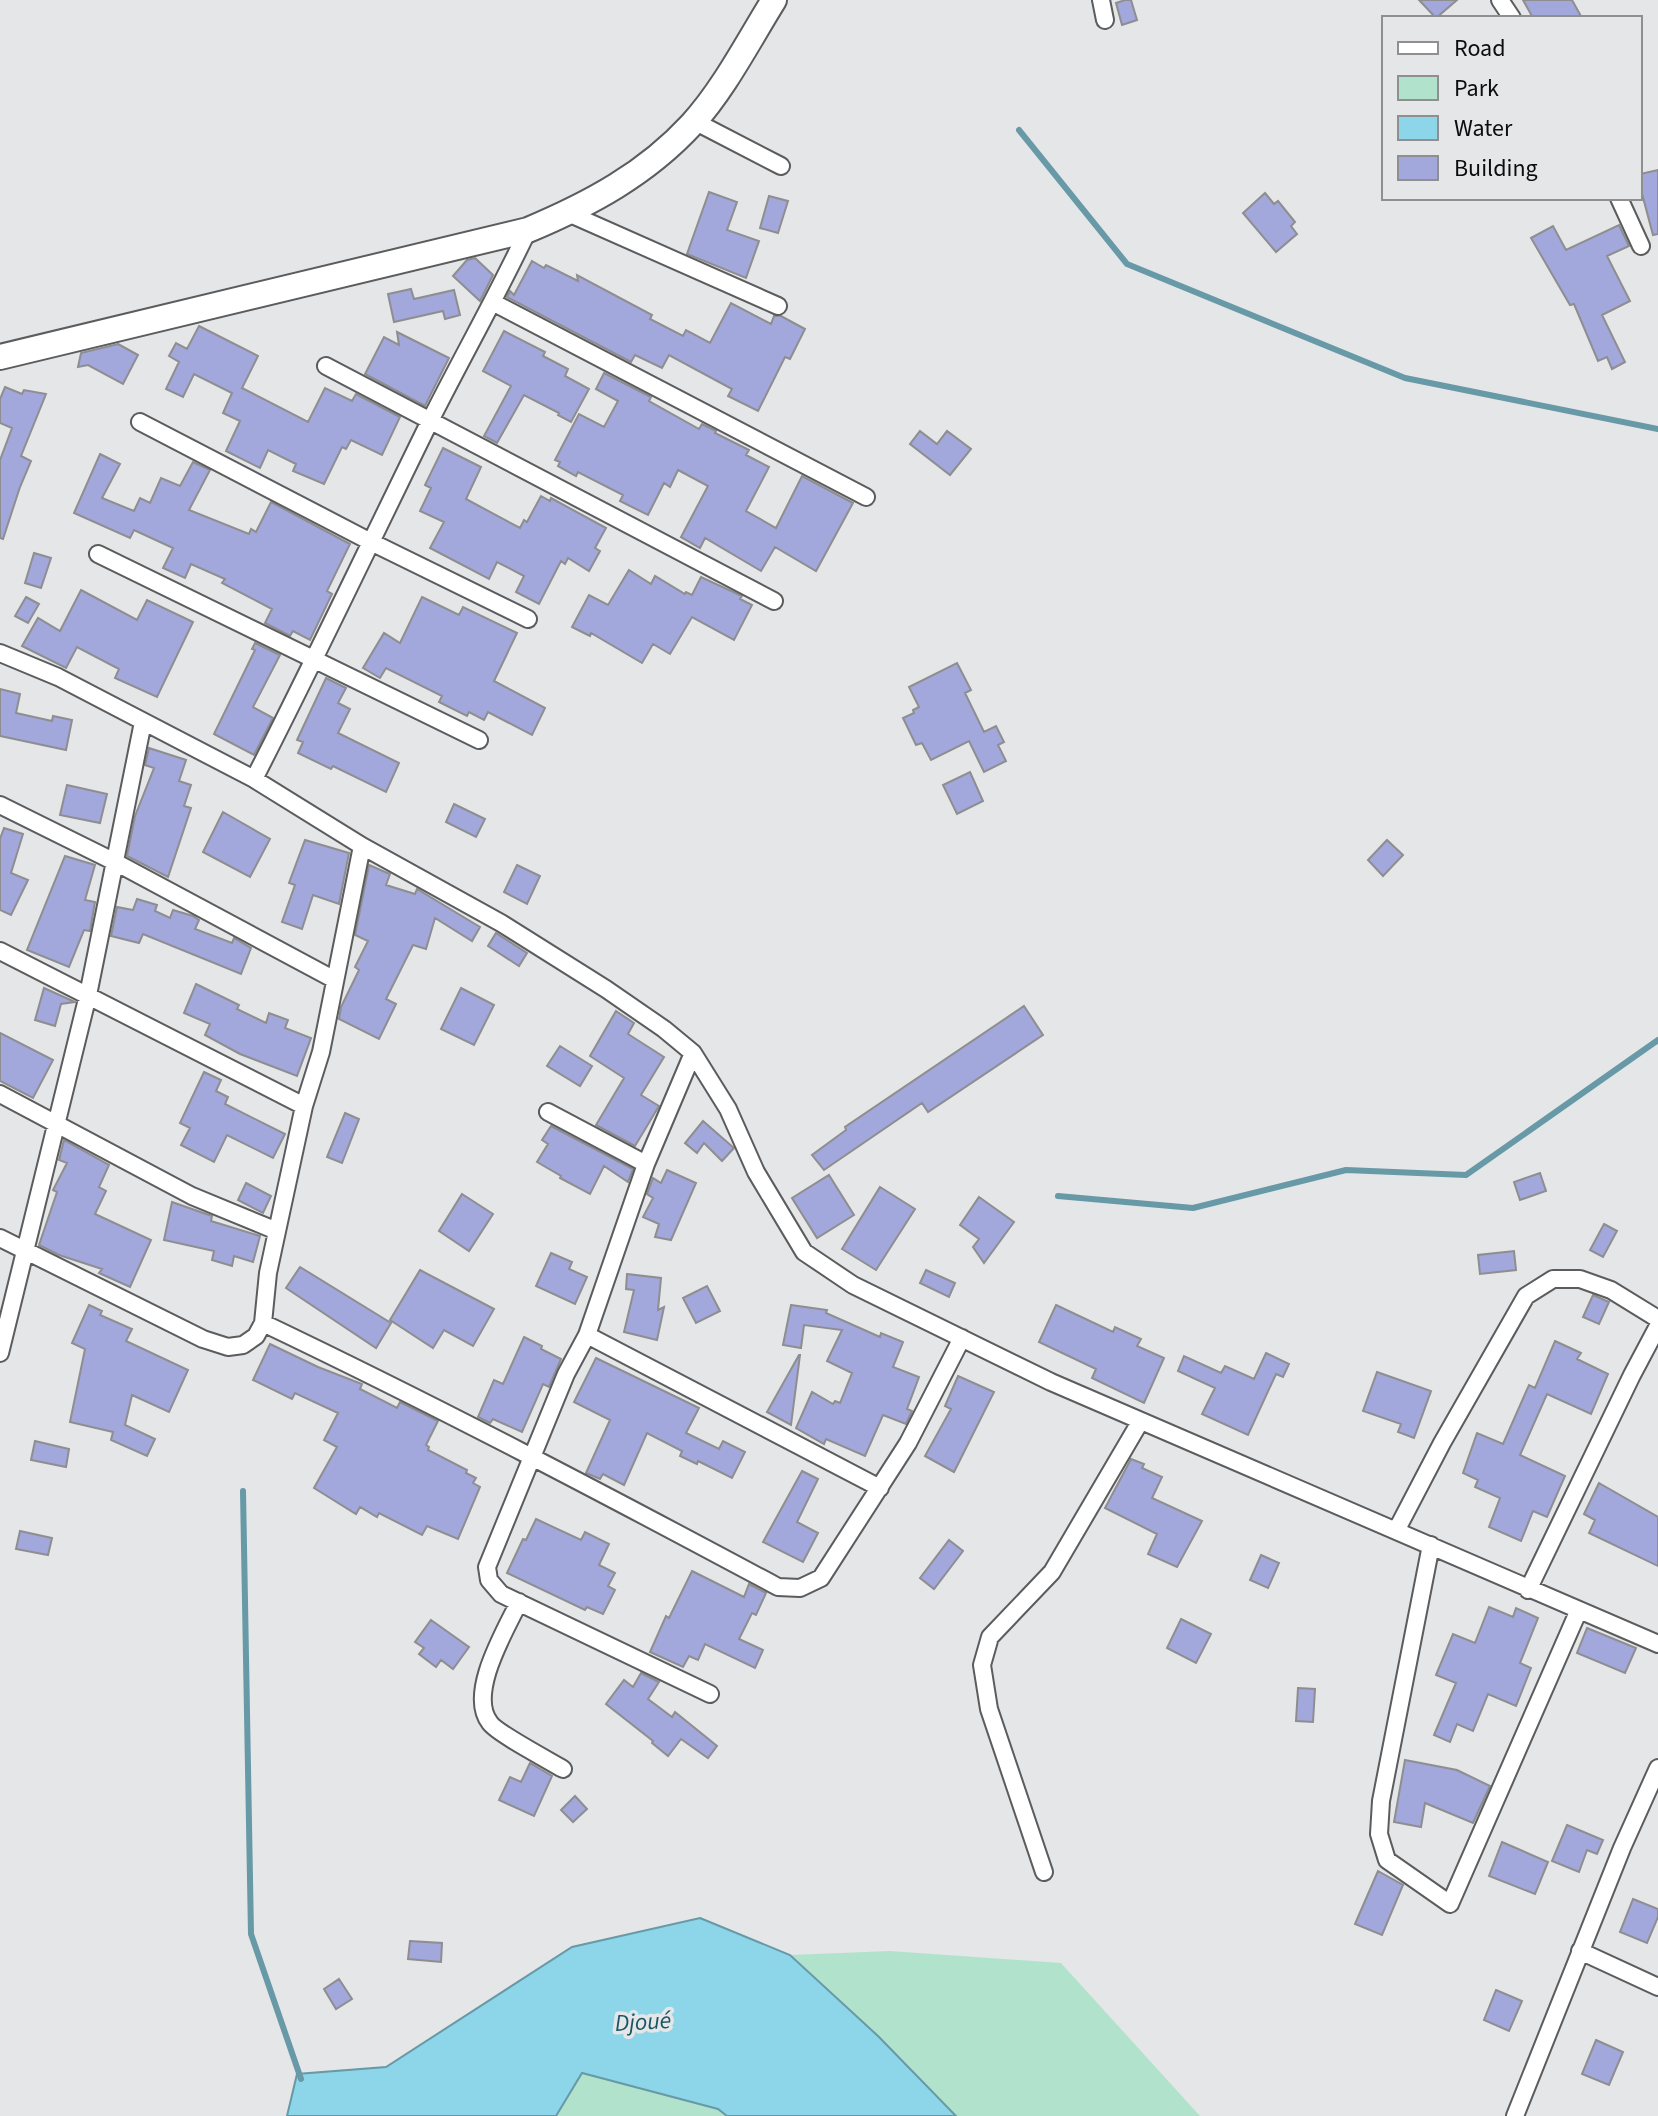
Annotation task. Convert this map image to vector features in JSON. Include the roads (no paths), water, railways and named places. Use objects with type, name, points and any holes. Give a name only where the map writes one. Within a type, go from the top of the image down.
[{"type":"street","points":[[0,357],[528,230],[568,213],[626,182],[664,152],[694,121],[774,0]]},
{"type":"street","points":[[1101,0],[1105,20]]},
{"type":"street","points":[[694,121],[781,166]]},
{"type":"street","points":[[1620,200],[1641,246]]},
{"type":"street","points":[[568,213],[778,306]]},
{"type":"street","points":[[254,779],[528,230]]},
{"type":"street","points":[[494,303],[866,497]]},
{"type":"street","points":[[326,366],[774,601]]},
{"type":"street","points":[[140,422],[371,542],[528,619]]},
{"type":"street","points":[[98,554],[479,740]]},
{"type":"street","points":[[0,653],[58,677],[254,779],[362,846],[528,939],[618,997],[693,1053],[728,1109],[756,1172],[804,1252],[853,1285],[1140,1422],[1431,1545],[1578,1612],[1657,1640]]},
{"type":"street","points":[[0,1353],[88,995],[143,722]]},
{"type":"street","points":[[0,805],[115,862],[335,980]]},
{"type":"street","points":[[0,1238],[159,1319],[228,1347],[243,1345],[256,1336],[263,1323],[268,1273],[304,1106],[321,1052],[362,846]]},
{"type":"street","points":[[0,951],[304,1106]]},
{"type":"street","points":[[693,1053],[646,1164],[587,1335],[566,1374],[530,1457],[487,1567],[489,1580],[501,1594],[710,1694]]},
{"type":"street","points":[[0,1094],[192,1196],[277,1231]]},
{"type":"street","points":[[548,1112],[646,1164]]},
{"type":"street","points":[[1396,1531],[1526,1296],[1553,1279],[1580,1279],[1611,1290],[1658,1319]]},
{"type":"street","points":[[263,1323],[378,1378],[778,1587],[800,1588],[821,1578],[880,1488],[908,1443],[962,1338]]},
{"type":"street","points":[[1528,1590],[1658,1326]]},
{"type":"street","points":[[587,1335],[880,1488]]},
{"type":"street","points":[[1044,1872],[989,1709],[982,1665],[990,1637],[1052,1572],[1140,1422]]},
{"type":"street","points":[[1431,1545],[1381,1801],[1379,1834],[1387,1860],[1450,1904],[1578,1612]]},
{"type":"street","points":[[519,1602],[492,1659],[484,1686],[482,1708],[490,1725],[563,1769]]},
{"type":"street","points":[[1515,2116],[1580,1951],[1658,1768]]},
{"type":"street","points":[[1580,1951],[1658,1987]]},
{"type":"water","name":"Djoué","points":[[700,1918],[790,1955],[878,2036],[956,2116],[727,2116],[718,2109],[582,2073],[556,2116],[287,2116],[297,2074],[386,2067],[572,1947]]},
{"type":"waterway","points":[[1019,130],[1127,264],[1405,378],[1658,429]]},
{"type":"waterway","points":[[1058,1196],[1193,1208],[1346,1170],[1466,1175],[1658,1040]]},
{"type":"waterway","points":[[243,1491],[251,1934],[301,2079]]}]
